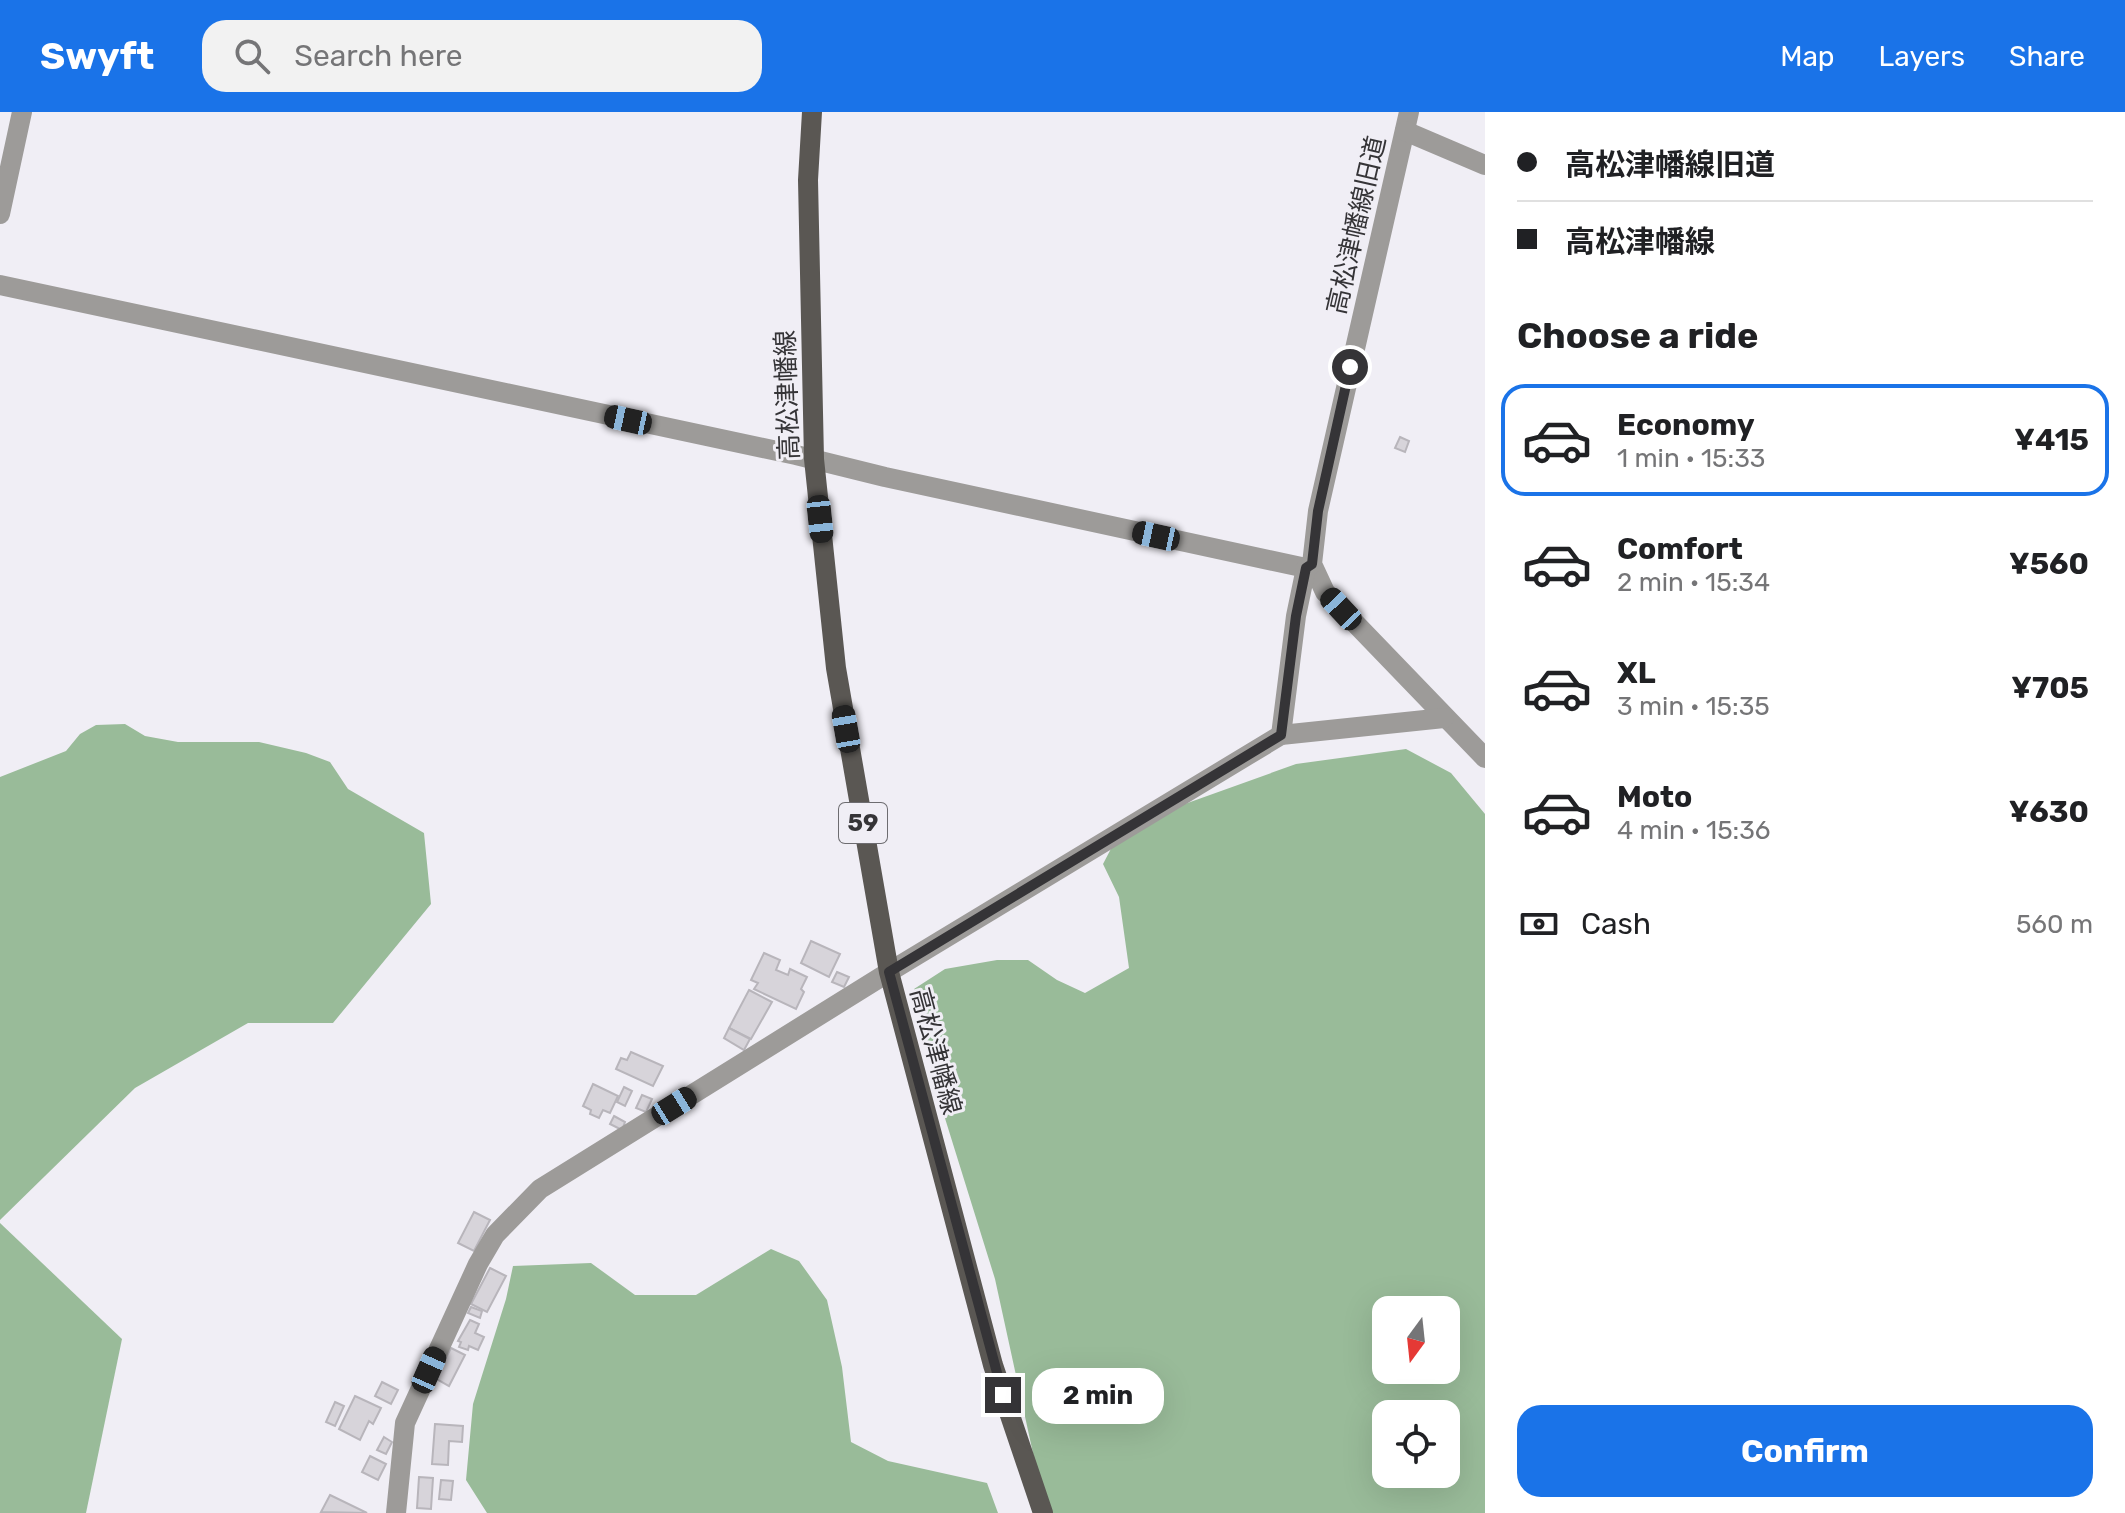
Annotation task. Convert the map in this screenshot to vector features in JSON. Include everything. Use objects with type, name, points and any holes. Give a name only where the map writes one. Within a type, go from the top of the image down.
[{"type":"main road","name":"高松津幡線","points":[[812,112],[808,180],[814,459],[836,668],[889,972],[993,1365],[1043,1513]]},
{"type":"street","points":[[0,214],[22,112]]},
{"type":"street","points":[[1407,122],[1485,165]]},
{"type":"street","name":"高松津幡線旧道","points":[[1281,735],[1296,616],[1407,122]]},
{"type":"street","points":[[0,285],[1309,566],[1325,592],[1485,758]]},
{"type":"street","points":[[396,1513],[405,1423],[478,1264],[495,1235],[540,1189],[889,972],[1281,735],[1444,718]]},
{"type":"green space","points":[[125,724],[145,736],[178,742],[259,742],[330,762],[348,789],[424,833],[431,904],[333,1023],[248,1023],[135,1088],[0,1220],[0,777],[66,751],[80,734],[96,725]]},
{"type":"green space","points":[[1406,749],[1451,773],[1485,814],[1485,1513],[1052,1513],[1036,1467],[995,1279],[939,1099],[914,989],[945,969],[997,960],[1028,960],[1057,980],[1085,993],[1129,968],[1119,897],[1103,864],[1114,843],[1168,810],[1296,764]]},
{"type":"green space","points":[[0,1223],[122,1339],[86,1513],[0,1513]]},
{"type":"green space","points":[[771,1249],[799,1261],[827,1300],[842,1367],[851,1442],[888,1461],[987,1483],[998,1513],[487,1513],[466,1480],[473,1404],[506,1299],[513,1266],[591,1263],[635,1295],[696,1295]]},
{"type":"building","points":[[1400,437],[1409,441],[1405,452],[1395,448]]},
{"type":"building","points":[[811,941],[840,954],[829,977],[801,963]]},
{"type":"building","points":[[764,953],[780,960],[776,970],[788,975],[790,969],[807,977],[796,1009],[754,989],[758,983],[751,980]]},
{"type":"building","points":[[837,972],[849,977],[844,987],[832,982]]},
{"type":"building","points":[[749,990],[772,1002],[751,1039],[729,1028]]},
{"type":"building","points":[[729,1028],[750,1039],[744,1050],[724,1038]]},
{"type":"building","points":[[631,1052],[663,1066],[653,1086],[616,1069],[621,1058],[627,1060]]},
{"type":"building","points":[[593,1084],[618,1096],[610,1113],[603,1110],[599,1118],[583,1106]]},
{"type":"building","points":[[624,1087],[632,1091],[625,1106],[617,1102]]},
{"type":"building","points":[[642,1095],[652,1099],[646,1112],[636,1108]]},
{"type":"building","points":[[614,1116],[625,1122],[622,1130],[610,1124]]},
{"type":"building","points":[[474,1212],[490,1220],[474,1251],[458,1243]]},
{"type":"building","points":[[490,1268],[506,1276],[487,1312],[471,1304]]},
{"type":"building","points":[[471,1307],[482,1311],[480,1318],[468,1313]]},
{"type":"building","points":[[470,1320],[479,1324],[475,1333],[484,1337],[478,1350],[469,1346],[468,1350],[459,1347],[461,1342],[458,1341]]},
{"type":"building","points":[[451,1348],[465,1355],[449,1386],[435,1378]]},
{"type":"building","points":[[382,1382],[398,1390],[391,1404],[375,1396]]},
{"type":"building","points":[[355,1396],[381,1408],[373,1424],[369,1421],[360,1440],[339,1429]]},
{"type":"building","points":[[335,1402],[344,1406],[335,1426],[326,1422]]},
{"type":"building","points":[[435,1424],[463,1426],[462,1442],[449,1441],[448,1465],[432,1464]]},
{"type":"building","points":[[384,1437],[392,1442],[386,1454],[377,1450]]},
{"type":"building","points":[[370,1456],[386,1464],[378,1480],[362,1472]]},
{"type":"building","points":[[419,1477],[433,1478],[431,1509],[417,1508]]},
{"type":"building","points":[[441,1480],[453,1481],[451,1500],[439,1499]]},
{"type":"building","points":[[330,1495],[367,1513],[321,1512]]},
{"type":"route","points":[[1003,1395],[889,972],[1281,735],[1296,616],[1306,568],[1312,564],[1318,511],[1350,367]]}]
